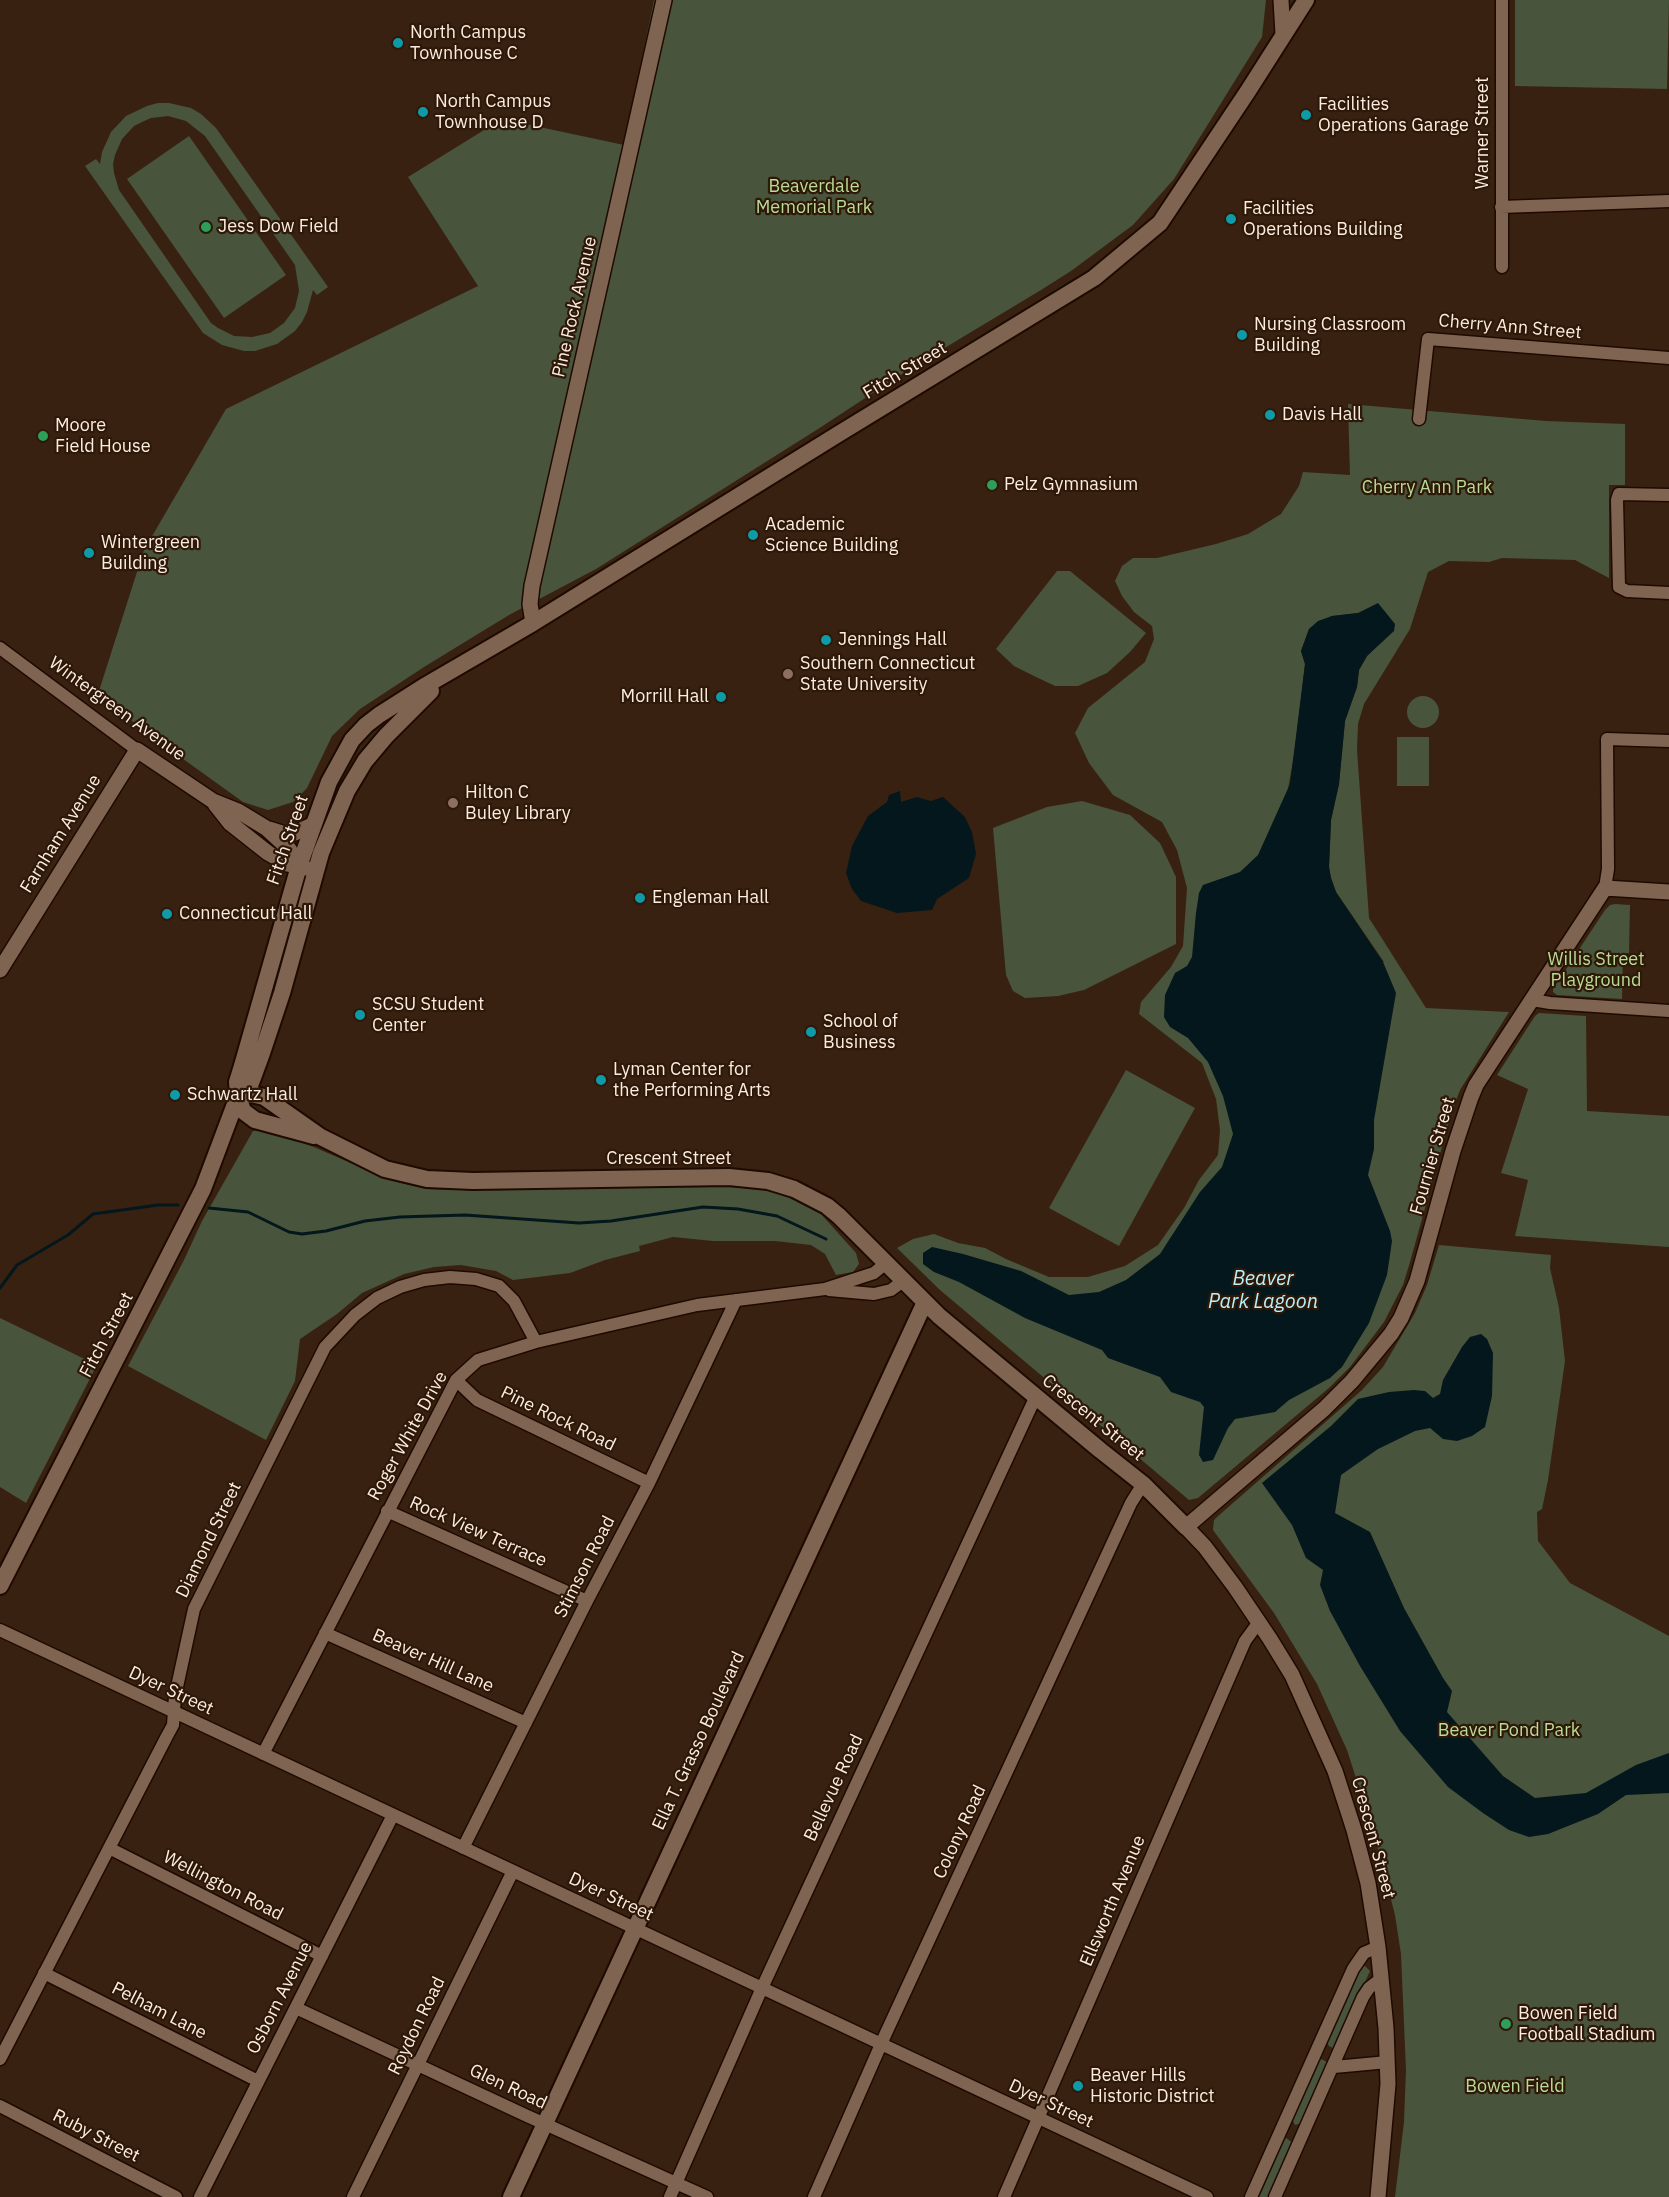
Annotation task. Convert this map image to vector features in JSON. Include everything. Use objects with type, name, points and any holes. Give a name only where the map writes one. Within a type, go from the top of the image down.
[{"type":"main road","name":"Fitch Street","points":[[238,1096],[237,1082],[299,866],[329,782],[352,740],[366,725],[423,687],[533,623],[1094,279],[1160,223],[1306,0]]},
{"type":"main road","name":"Fitch Street","points":[[0,1586],[189,1220],[238,1096],[251,1083],[282,993],[316,870],[337,813],[366,761],[420,699],[470,659]]},
{"type":"main road","name":"Crescent Street","points":[[321,1137],[297,1133],[255,1120],[243,1111],[238,1096],[251,1094],[264,1097],[321,1137],[385,1169],[427,1179],[462,1181],[729,1177],[768,1181],[794,1189],[827,1206],[855,1230],[925,1302],[1143,1484],[1186,1527]]},
{"type":"main road","name":"Ella T. Grasso Boulevard","points":[[511,2197],[925,1302]]},
{"type":"street","name":"Pine Rock Avenue","points":[[533,623],[530,604],[532,586],[663,0]]},
{"type":"street","points":[[1281,0],[1283,34]]},
{"type":"street","name":"Warner Street","points":[[1502,0],[1502,267]]},
{"type":"street","points":[[1501,207],[1669,201]]},
{"type":"street","name":"Cherry Ann Street","points":[[1419,419],[1428,339],[1669,358]]},
{"type":"street","points":[[1669,495],[1619,494],[1617,511],[1619,587],[1627,591],[1669,593]]},
{"type":"street","name":"Wintergreen Avenue","points":[[0,648],[137,750],[213,801],[238,811],[266,828],[289,849],[299,866]]},
{"type":"street","name":"Fournier Street","points":[[1186,1527],[1353,1382],[1401,1318],[1417,1281],[1467,1106],[1476,1084],[1605,888],[1608,869],[1607,739],[1669,741]]},
{"type":"street","name":"Farnham Avenue","points":[[0,970],[137,750]]},
{"type":"street","name":"Wintergreen Avenue","points":[[213,801],[230,823],[268,853],[287,864],[316,870]]},
{"type":"street","points":[[266,828],[285,834],[295,833],[314,824]]},
{"type":"street","points":[[1605,888],[1669,892]]},
{"type":"street","points":[[1532,1000],[1669,1011]]},
{"type":"street","name":"Roger White Drive","points":[[263,1754],[456,1380],[478,1360],[536,1342],[697,1305],[825,1289],[874,1273],[886,1263]]},
{"type":"street","name":"Diamond Street","points":[[0,2060],[167,1736],[172,1725],[194,1608],[325,1347],[355,1315],[377,1298],[400,1287],[424,1280],[450,1277],[476,1279],[498,1286],[514,1301],[536,1342]]},
{"type":"street","name":"Roger White Drive","points":[[825,1289],[874,1294],[891,1290],[903,1281]]},
{"type":"street","name":"Stimson Road","points":[[463,1848],[649,1483],[736,1300]]},
{"type":"street","name":"Pine Rock Road","points":[[456,1380],[477,1400],[649,1483]]},
{"type":"street","name":"Bellevue Road","points":[[670,2197],[762,1988],[1036,1396]]},
{"type":"street","name":"Colony Road","points":[[814,2197],[881,2044],[1131,1503],[1143,1484]]},
{"type":"street","name":"Rock View Terrace","points":[[387,1510],[587,1601]]},
{"type":"street","name":"Crescent Street","points":[[1186,1527],[1205,1547],[1259,1622],[1292,1675],[1343,1793],[1368,1883],[1382,1978],[1388,2062],[1378,2197]]},
{"type":"street","name":"Ellsworth Avenue","points":[[1004,2197],[1245,1641],[1259,1622]]},
{"type":"street","name":"Dyer Street","points":[[0,1630],[1207,2197]]},
{"type":"street","name":"Beaver Hill Lane","points":[[325,1632],[526,1723]]},
{"type":"street","name":"Osborn Avenue","points":[[200,2197],[393,1815]]},
{"type":"street","name":"Wellington Road","points":[[109,1848],[322,1956]]},
{"type":"street","name":"Roydon Road","points":[[353,2197],[513,1871]]},
{"type":"street","points":[[1251,2197],[1358,1959],[1364,1953],[1378,1947]]},
{"type":"street","name":"Pelham Lane","points":[[44,1973],[258,2081]]},
{"type":"street","points":[[1275,2197],[1363,1997],[1369,1988],[1382,1978]]},
{"type":"street","name":"Glen Road","points":[[296,2008],[707,2197]]},
{"type":"street","points":[[1318,2049],[1336,2062],[1388,2062]]},
{"type":"street","name":"Ruby Street","points":[[0,2106],[176,2197]]},
{"type":"street","points":[[1283,2127],[1303,2136]]},
{"type":"green space","name":"Beaverdale Memorial Park","points":[[654,0],[1266,0],[1262,37],[1174,179],[1133,225],[1071,271],[908,370],[596,569],[509,615],[360,709],[332,736],[307,788],[293,802],[268,810],[243,802],[147,733],[98,694],[144,550],[226,409],[478,286],[408,177],[502,119],[624,145]]},
{"type":"green space","points":[[1515,0],[1669,0],[1667,89],[1515,86]]},
{"type":"green space","points":[[169,103],[191,108],[216,128],[328,287],[317,295],[313,290],[302,322],[295,331],[277,344],[255,351],[244,351],[222,345],[203,333],[85,166],[96,159],[100,164],[102,152],[111,132],[126,116],[147,106]],"holes":[[[168,116],[186,121],[205,136],[295,265],[299,291],[295,308],[284,323],[270,333],[252,337],[234,336],[211,323],[119,190],[114,173],[115,155],[122,139],[134,126],[151,118]]]},
{"type":"green space","name":"Jess Dow Field","points":[[189,136],[286,275],[224,318],[127,179]]},
{"type":"green space","name":"Cherry Ann Park","points":[[1348,404],[1546,421],[1625,424],[1625,485],[1609,485],[1609,578],[1575,560],[1502,558],[1489,562],[1449,561],[1428,572],[1410,629],[1364,704],[1358,724],[1357,750],[1369,918],[1426,1008],[1509,1012],[1460,1090],[1403,1285],[1384,1322],[1350,1367],[1329,1388],[1198,1498],[1189,1500],[940,1290],[897,1248],[913,1239],[934,1234],[958,1243],[985,1248],[1049,1277],[1088,1277],[1125,1266],[1158,1245],[1184,1208],[1199,1180],[1218,1155],[1220,1130],[1216,1099],[1202,1063],[1139,1014],[1141,1002],[1171,967],[1183,946],[1187,888],[1177,850],[1162,822],[1113,795],[1089,763],[1075,733],[1088,708],[1145,662],[1154,639],[1152,626],[1134,612],[1122,596],[1115,581],[1122,566],[1133,558],[1157,558],[1248,534],[1281,514],[1299,486],[1303,472],[1350,475]],"holes":[[[1358,613],[1387,636],[1367,656],[1359,670],[1357,687],[1345,721],[1339,784],[1331,820],[1329,867],[1336,892],[1384,962],[1272,1000],[1288,789],[1305,664],[1301,651],[1309,629],[1332,616]]]},
{"type":"green space","points":[[1057,571],[1070,571],[1146,633],[1130,652],[1107,673],[1078,686],[1055,686],[1014,666],[996,649]]},
{"type":"green space","points":[[1423,696],[1434,701],[1439,712],[1434,723],[1423,728],[1412,723],[1407,712],[1412,701]]},
{"type":"green space","points":[[1397,737],[1429,737],[1429,786],[1397,786]]},
{"type":"green space","points":[[1082,801],[1130,815],[1160,843],[1176,877],[1176,944],[1084,990],[1058,996],[1025,998],[1013,991],[1006,975],[993,828],[1047,807]]},
{"type":"green space","name":"Willis Street Playground","points":[[1615,904],[1630,905],[1629,953],[1623,953],[1622,999],[1557,995],[1553,989],[1605,910]]},
{"type":"green space","points":[[1539,1013],[1586,1016],[1587,1111],[1669,1116],[1669,1247],[1515,1236],[1528,1180],[1501,1173],[1528,1089],[1497,1075]]},
{"type":"green space","points":[[1126,1070],[1195,1108],[1119,1246],[1049,1208]]},
{"type":"green space","points":[[261,1130],[302,1142],[393,1181],[426,1189],[703,1186],[751,1188],[775,1192],[805,1204],[821,1214],[856,1253],[859,1264],[853,1272],[836,1275],[825,1254],[811,1245],[775,1241],[713,1241],[673,1237],[639,1246],[640,1251],[605,1260],[570,1273],[513,1280],[496,1271],[461,1265],[434,1267],[404,1274],[362,1293],[337,1314],[300,1339],[295,1381],[266,1440],[128,1366],[202,1221],[253,1131]]},
{"type":"green space","name":"Beaver Pond Park","points":[[1439,1245],[1551,1255],[1550,1268],[1559,1308],[1565,1361],[1548,1480],[1542,1509],[1537,1512],[1538,1541],[1570,1583],[1669,1636],[1669,2197],[1395,2197],[1404,2122],[1406,2070],[1401,1954],[1395,1915],[1374,1834],[1347,1750],[1317,1684],[1274,1613],[1213,1530],[1214,1520],[1217,1517],[1362,1390],[1383,1367],[1415,1313],[1427,1285]]},
{"type":"green space","points":[[0,1318],[97,1365],[26,1503],[0,1487]]},
{"type":"green space","points":[[1365,1966],[1370,1971],[1337,2045],[1333,2048],[1327,2042],[1360,1968]]},
{"type":"green space","points":[[1321,2059],[1328,2065],[1302,2123],[1295,2125],[1292,2119],[1318,2061]]},
{"type":"green space","points":[[1286,2138],[1293,2143],[1269,2197],[1257,2197],[1283,2139]]},
{"type":"water","name":"Beaver Park Lagoon","points":[[1378,603],[1395,624],[1394,631],[1367,656],[1359,670],[1357,687],[1345,721],[1339,784],[1331,820],[1329,867],[1336,892],[1383,962],[1396,993],[1374,1120],[1374,1149],[1368,1175],[1392,1241],[1387,1275],[1369,1323],[1342,1367],[1330,1378],[1289,1400],[1275,1412],[1235,1419],[1228,1428],[1213,1460],[1203,1462],[1199,1455],[1204,1407],[1200,1402],[1171,1392],[1160,1377],[1108,1358],[1102,1350],[1025,1318],[959,1282],[934,1272],[923,1264],[923,1253],[932,1247],[963,1254],[1021,1271],[1069,1295],[1099,1292],[1126,1280],[1160,1254],[1200,1192],[1222,1167],[1233,1134],[1223,1096],[1208,1062],[1188,1038],[1170,1027],[1164,1017],[1165,995],[1175,973],[1187,966],[1192,957],[1199,893],[1203,885],[1240,872],[1258,855],[1290,784],[1305,664],[1301,651],[1309,629],[1318,621],[1332,616],[1358,613]]},
{"type":"water","points":[[900,791],[901,802],[917,797],[931,801],[943,797],[965,817],[972,832],[976,854],[969,878],[937,899],[932,910],[897,913],[861,901],[852,889],[846,873],[852,846],[868,816],[887,802],[889,795]]},
{"type":"water","points":[[1481,1334],[1487,1339],[1493,1353],[1492,1396],[1485,1427],[1472,1436],[1457,1441],[1443,1439],[1430,1428],[1415,1431],[1378,1449],[1341,1475],[1335,1513],[1370,1532],[1404,1608],[1452,1691],[1447,1712],[1503,1776],[1535,1798],[1586,1793],[1636,1765],[1669,1753],[1669,1793],[1626,1795],[1598,1814],[1548,1834],[1529,1837],[1509,1830],[1448,1787],[1400,1731],[1330,1611],[1320,1585],[1323,1570],[1306,1558],[1292,1525],[1262,1483],[1331,1426],[1358,1399],[1389,1392],[1414,1390],[1425,1391],[1433,1398],[1440,1394],[1443,1380],[1462,1347],[1470,1337]]},
{"type":"waterway","points":[[0,1288],[17,1265],[68,1235],[93,1214],[158,1205],[178,1205]]},
{"type":"waterway","points":[[209,1208],[248,1212],[289,1232],[302,1234],[326,1231],[365,1221],[400,1217],[465,1215],[579,1223],[611,1221],[703,1207],[738,1209],[777,1216],[826,1239]]},
{"type":"place","name":"North Campus Townhouse C","points":[[398,43]]},
{"type":"place","name":"North Campus Townhouse D","points":[[423,112]]},
{"type":"place","name":"Facilities Operations Garage","points":[[1306,115]]},
{"type":"place","name":"Facilities Operations Building","points":[[1231,219]]},
{"type":"place","name":"Jess Dow Field","points":[[206,227]]},
{"type":"place","name":"Nursing Classroom Building","points":[[1242,335]]},
{"type":"place","name":"Davis Hall","points":[[1270,415]]},
{"type":"place","name":"Moore Field House","points":[[43,436]]},
{"type":"place","name":"Pelz Gymnasium","points":[[992,485]]},
{"type":"place","name":"Academic Science Building","points":[[753,535]]},
{"type":"place","name":"Wintergreen Building","points":[[89,553]]},
{"type":"place","name":"Jennings Hall","points":[[826,640]]},
{"type":"place","name":"Southern Connecticut State University","points":[[788,674]]},
{"type":"place","name":"Morrill Hall","points":[[721,697]]},
{"type":"place","name":"Hilton C Buley Library","points":[[453,803]]},
{"type":"place","name":"Engleman Hall","points":[[640,898]]},
{"type":"place","name":"Connecticut Hall","points":[[167,914]]},
{"type":"place","name":"SCSU Student Center","points":[[360,1015]]},
{"type":"place","name":"School of Business","points":[[811,1032]]},
{"type":"place","name":"Lyman Center for the Performing Arts","points":[[601,1080]]},
{"type":"place","name":"Schwartz Hall","points":[[175,1095]]},
{"type":"place","name":"Bowen Field Football Stadium","points":[[1506,2024]]},
{"type":"place","name":"Beaver Hills Historic District","points":[[1078,2086]]},
{"type":"park label","name":"Bowen Field","points":[[1515,2087]]}]
